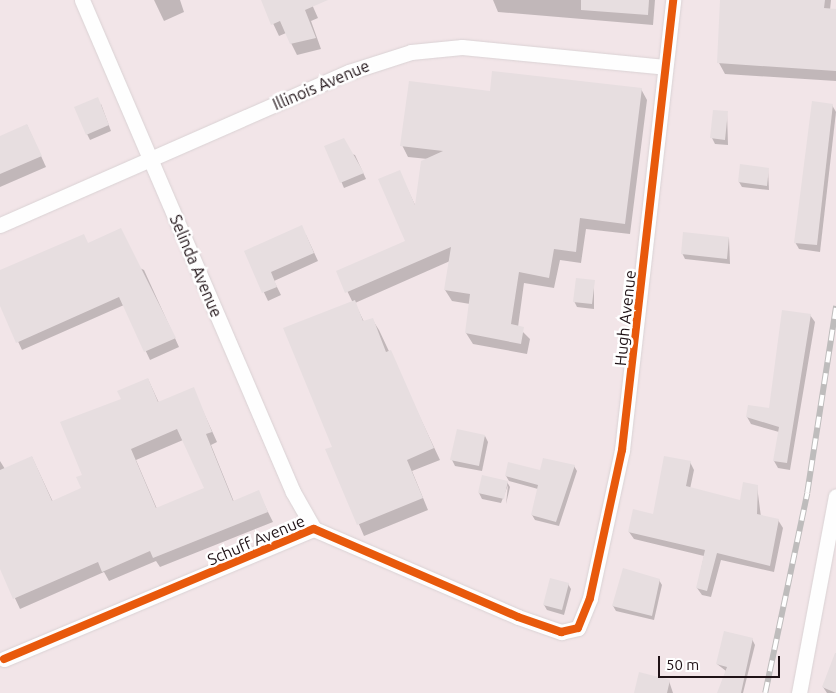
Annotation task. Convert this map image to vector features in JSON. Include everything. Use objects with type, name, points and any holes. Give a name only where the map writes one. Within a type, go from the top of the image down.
[{"type":"street","name":"Selinda Avenue","points":[[82,0],[293,492],[314,529]]},
{"type":"street","name":"Hugh Avenue","points":[[574,631],[590,598],[622,450],[673,0]]},
{"type":"street","name":"Illinois Avenue","points":[[0,225],[149,158],[349,72],[411,52],[479,48],[665,67]]},
{"type":"street","points":[[799,693],[836,496]]},
{"type":"street","name":"Schuff Avenue","points":[[4,659],[314,529],[518,617],[562,632],[574,631]]},
{"type":"shaded area","points":[[0,0],[836,0],[836,693],[0,693]]},
{"type":"building","points":[[261,0],[328,0],[305,10],[316,38],[290,44],[280,21],[271,25]]},
{"type":"building","points":[[581,0],[649,0],[648,15],[581,10]]},
{"type":"building","points":[[720,0],[825,0],[824,8],[836,9],[836,71],[717,63]]},
{"type":"building","points":[[492,71],[642,88],[625,224],[580,218],[576,252],[554,249],[549,278],[519,272],[511,324],[524,327],[521,344],[465,333],[470,294],[444,290],[451,247],[345,293],[336,271],[405,241],[378,179],[400,170],[415,205],[421,161],[443,151],[400,146],[409,81],[490,91]]},
{"type":"building","points":[[98,97],[109,125],[86,135],[74,107]]},
{"type":"building","points":[[812,101],[833,104],[817,245],[794,243]]},
{"type":"building","points":[[713,110],[728,111],[725,140],[710,138]]},
{"type":"building","points":[[27,124],[42,156],[0,174],[0,136]]},
{"type":"building","points":[[344,138],[364,173],[340,183],[324,146]]},
{"type":"building","points":[[740,164],[769,168],[767,186],[738,182]]},
{"type":"building","points":[[302,225],[314,253],[271,272],[277,287],[262,293],[244,251]]},
{"type":"building","points":[[121,228],[176,338],[144,352],[119,297],[16,343],[0,306],[0,270],[84,234],[88,243]]},
{"type":"building","points":[[683,232],[729,237],[727,259],[681,254]]},
{"type":"building","points":[[576,278],[595,280],[592,304],[573,302]]},
{"type":"building","points":[[355,300],[363,321],[373,318],[386,352],[391,350],[434,448],[407,460],[423,498],[357,525],[325,449],[332,447],[283,328]]},
{"type":"building","points":[[782,310],[811,314],[787,463],[773,461],[779,427],[746,417],[748,405],[769,408]]},
{"type":"building","points":[[148,378],[158,402],[194,387],[212,432],[206,434],[233,501],[259,490],[268,512],[153,558],[150,551],[102,572],[98,562],[13,599],[0,569],[0,470],[32,456],[52,501],[81,488],[76,477],[82,475],[60,422],[121,399],[117,391]],"holes":[[[177,429],[204,488],[156,508],[131,449]]]},
{"type":"building","points":[[457,429],[485,435],[479,466],[450,460]]},
{"type":"building","points":[[664,456],[691,461],[686,486],[740,500],[743,482],[758,485],[757,514],[779,519],[770,566],[717,553],[707,591],[696,588],[705,550],[628,532],[633,509],[653,514]]},
{"type":"building","points":[[543,458],[575,465],[556,522],[531,515],[538,485],[505,476],[508,462],[540,470]]},
{"type":"building","points":[[482,475],[508,481],[504,499],[478,493]]},
{"type":"building","points":[[623,568],[660,579],[652,616],[612,606]]},
{"type":"building","points":[[550,578],[569,583],[562,610],[543,605]]},
{"type":"building","points":[[724,631],[753,638],[741,693],[717,693],[727,667],[716,664]]},
{"type":"building","points":[[836,653],[836,693],[822,687]]},
{"type":"building","points":[[639,672],[670,680],[667,693],[634,693]]},
{"type":"railway","points":[[765,693],[807,493],[836,306]]},
{"type":"cycle path","points":[[4,659],[314,529],[518,617],[561,632],[578,628],[590,598],[622,450],[673,0]]}]
